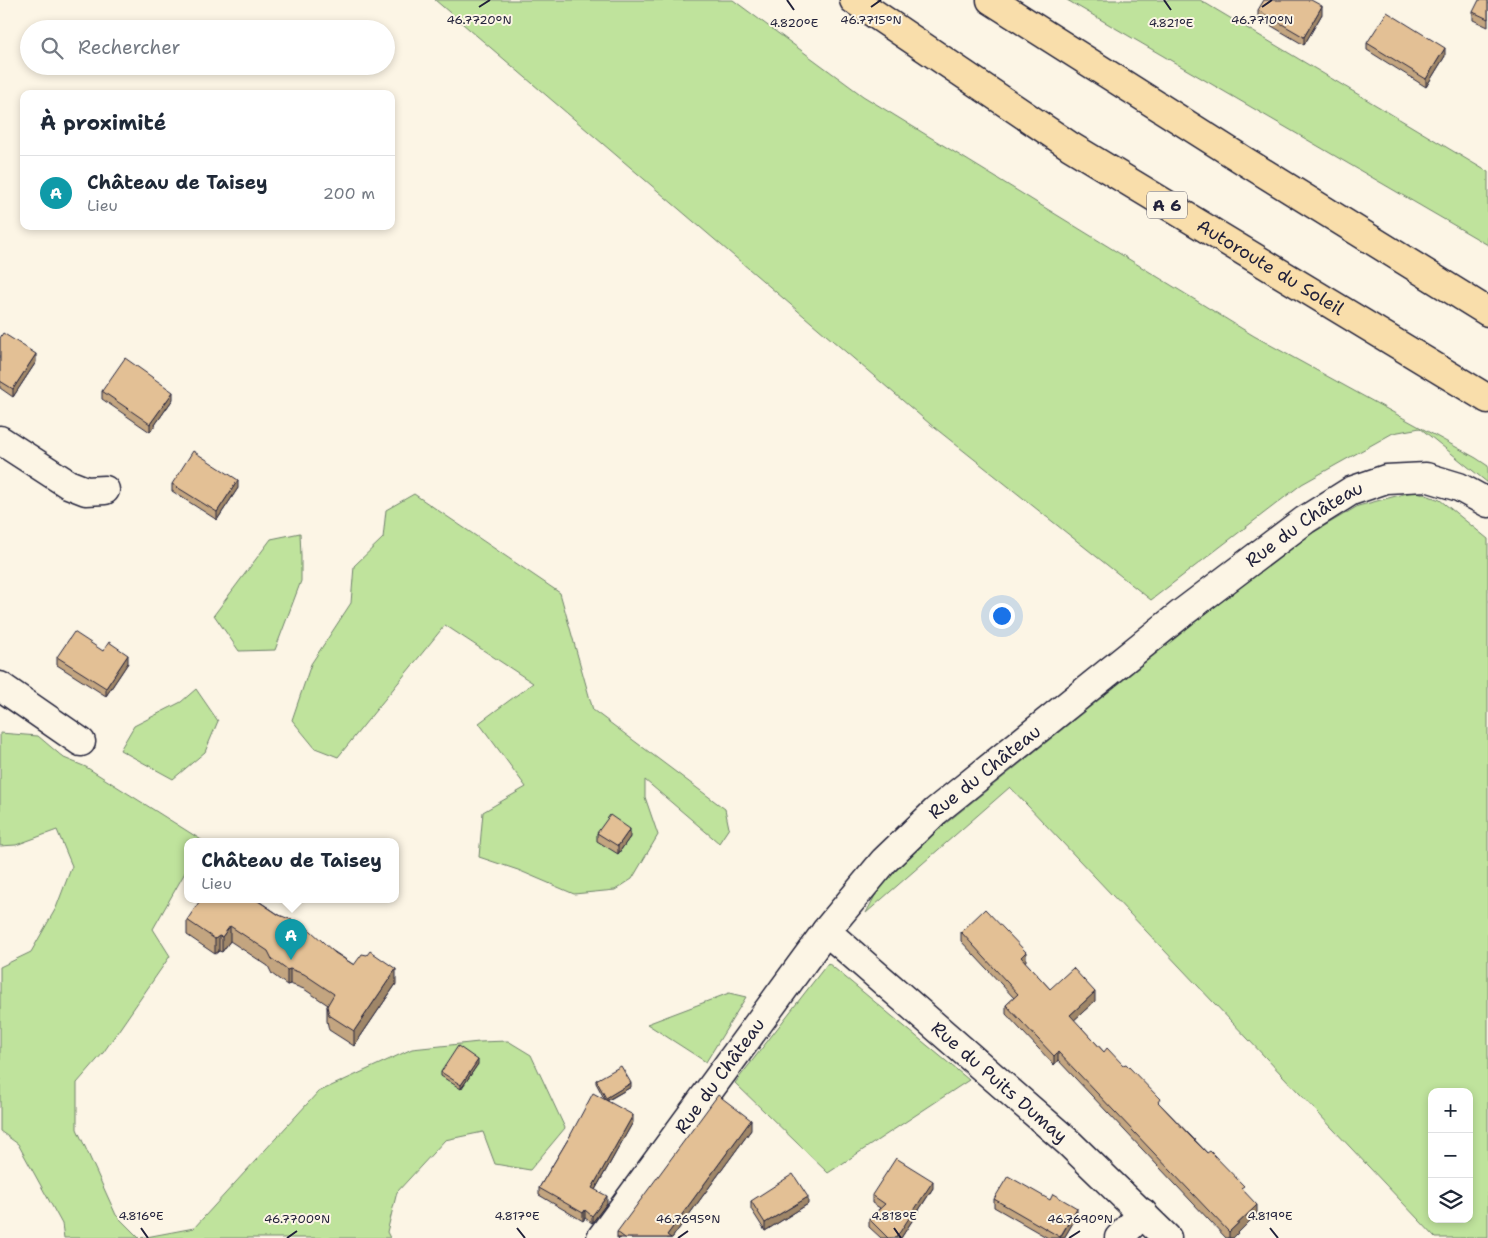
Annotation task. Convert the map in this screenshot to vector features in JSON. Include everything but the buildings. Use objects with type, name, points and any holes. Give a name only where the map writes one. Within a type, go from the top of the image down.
[{"type":"highway","name":"Autoroute du Soleil","points":[[854,0],[1070,146],[1488,398]]},
{"type":"highway","points":[[991,0],[1243,160],[1488,312]]},
{"type":"street","points":[[0,440],[68,484],[86,491],[105,490]]},
{"type":"street","name":"Rue du Château","points":[[601,1238],[826,931],[884,861],[936,811],[1182,613],[1305,520],[1351,491],[1386,479],[1426,477],[1459,487],[1488,503]]},
{"type":"street","points":[[0,686],[81,742]]},
{"type":"street","name":"Rue du Puits Dumay","points":[[826,931],[1069,1143],[1168,1238]]},
{"type":"street","points":[[1119,1238],[1144,1213]]},
{"type":"green space","points":[[435,0],[733,0],[863,96],[1254,336],[1476,458],[1488,466],[1488,483],[1420,428],[1393,433],[1302,484],[1151,600],[930,424]]},
{"type":"green space","points":[[1067,0],[1200,0],[1488,172],[1488,245]]},
{"type":"green space","points":[[1415,491],[1440,500],[1488,539],[1488,1238],[1436,1238],[1010,787],[866,913],[882,882],[935,832],[1209,611],[1304,538],[1358,506]]},
{"type":"green space","points":[[414,494],[560,593],[593,710],[725,809],[729,828],[719,843],[645,780],[645,797],[658,835],[632,879],[615,890],[574,894],[518,870],[479,857],[483,812],[526,787],[479,723],[533,683],[445,625],[338,757],[315,748],[292,720],[311,664],[351,603],[354,566],[383,538],[386,510]]},
{"type":"green space","points":[[300,533],[301,581],[275,650],[239,651],[214,615],[271,539]]},
{"type":"green space","points":[[196,689],[218,721],[205,752],[173,779],[120,750],[134,726],[181,702]]},
{"type":"green space","points":[[0,733],[38,736],[64,758],[86,767],[198,838],[184,838],[184,874],[153,929],[170,956],[103,1053],[77,1083],[77,1129],[116,1215],[139,1238],[64,1238],[62,1224],[18,1144],[0,1131],[0,967],[31,952],[56,908],[72,866],[57,830],[16,845],[0,846]]},
{"type":"green space","points":[[828,963],[969,1080],[828,1173],[735,1083]]},
{"type":"green space","points":[[729,993],[746,997],[706,1062],[647,1024]]},
{"type":"green space","points":[[508,1041],[531,1055],[565,1128],[530,1170],[495,1164],[483,1132],[445,1140],[397,1192],[387,1232],[390,1238],[141,1238],[194,1228],[318,1092],[412,1049]]},
{"type":"place","name":"Château de Taisey","points":[[291,960]]}]
